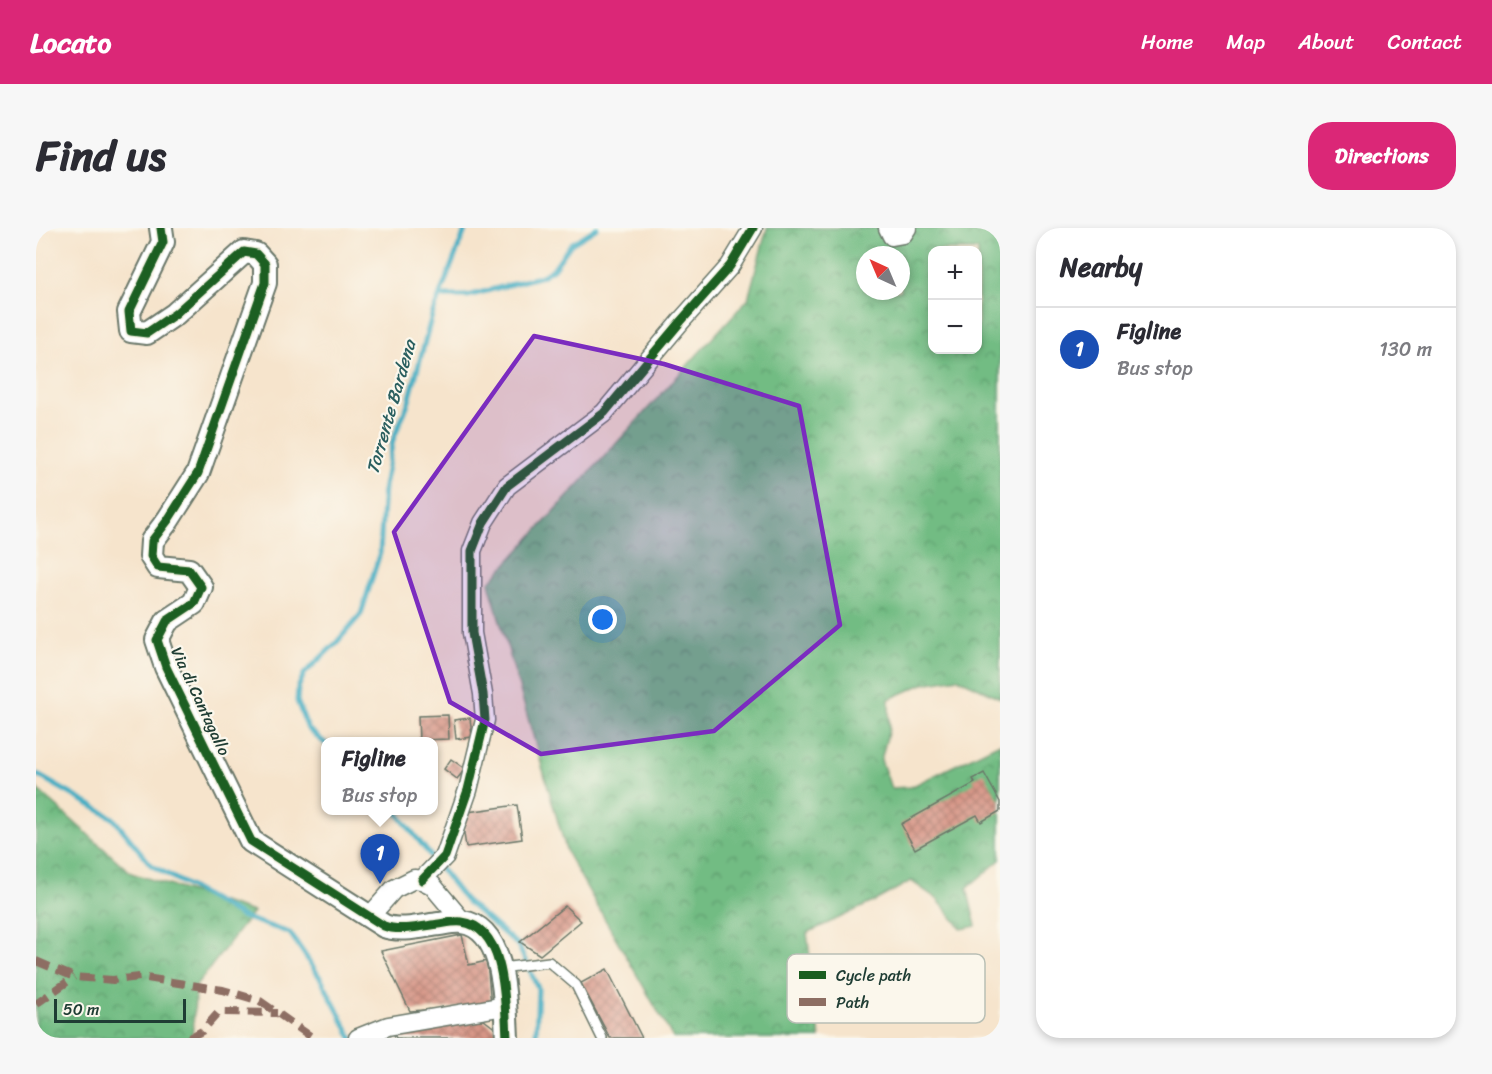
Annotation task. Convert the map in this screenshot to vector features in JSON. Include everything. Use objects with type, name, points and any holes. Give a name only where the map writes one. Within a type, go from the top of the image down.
[{"type":"street","name":"Via di Cantagallo","points":[[161,228],[163,242],[129,312],[131,331],[147,333],[175,314],[244,252],[256,254],[265,264],[265,283],[198,473],[152,541],[151,556],[158,567],[189,570],[201,587],[194,603],[167,621],[157,640],[166,667],[252,842],[389,928],[463,922]]},
{"type":"street","points":[[370,916],[394,889],[406,881],[426,876],[445,856],[468,790],[485,720],[483,694],[472,633],[472,551],[483,523],[507,486],[604,413],[730,266],[753,228]]},
{"type":"street","points":[[888,228],[892,236],[903,234],[907,228]]},
{"type":"street","points":[[426,876],[463,922],[476,928],[492,944],[501,968],[507,1038]]},
{"type":"street","points":[[361,1037],[388,1026],[506,1006]]},
{"type":"lane","points":[[501,968],[549,962],[576,985],[602,1038]]},
{"type":"highlighted area","points":[[534,336],[664,364],[799,406],[840,625],[714,731],[541,754],[450,702],[394,532]]},
{"type":"green space","points":[[767,228],[1000,228],[1000,698],[958,678],[923,684],[889,699],[889,729],[881,760],[891,788],[911,787],[1000,743],[1000,860],[967,888],[976,926],[962,929],[937,899],[911,881],[807,933],[810,954],[787,954],[787,1023],[818,1023],[820,1038],[673,1038],[567,853],[489,583],[748,299]]},
{"type":"green space","points":[[36,788],[131,873],[253,912],[196,986],[192,1038],[36,1038]]},
{"type":"building","points":[[448,715],[449,739],[419,737],[418,716]]},
{"type":"building","points":[[470,718],[472,737],[456,739],[454,720]]},
{"type":"building","points":[[451,759],[465,769],[457,779],[444,769]]},
{"type":"building","points":[[984,773],[1000,802],[1000,811],[981,822],[977,815],[915,849],[901,824],[975,783],[973,779]]},
{"type":"building","points":[[517,805],[522,839],[466,847],[461,813]]},
{"type":"building","points":[[565,906],[581,921],[540,955],[520,942]]},
{"type":"building","points":[[462,935],[469,965],[487,961],[491,1005],[410,1011],[381,951]]},
{"type":"building","points":[[607,969],[642,1038],[610,1038],[581,983]]},
{"type":"building","points":[[469,1020],[484,1020],[497,1030],[499,1038],[396,1038],[393,1033]]},
{"type":"waterway","name":"Torrente Bardena","points":[[321,740],[308,729],[297,701],[298,688],[304,674],[337,642],[361,614],[380,553],[384,486],[393,440],[409,401],[432,315],[466,228]]},
{"type":"waterway","points":[[440,296],[468,296],[542,276],[553,269],[571,244],[597,228]]},
{"type":"waterway","points":[[36,774],[113,818],[151,865],[243,917],[290,933],[321,979],[352,1038]]},
{"type":"waterway","name":"Torrente Bardena","points":[[399,815],[465,900],[518,945],[538,988],[536,1038]]},
{"type":"marked path","points":[[36,961],[74,977],[113,980],[140,977],[223,990],[260,1001],[313,1038]]},
{"type":"marked path","points":[[36,1004],[74,977]]},
{"type":"marked path","points":[[189,1038],[202,1031],[219,1012],[277,1013]]},
{"type":"cycle path","points":[[161,228],[163,242],[129,312],[131,331],[147,333],[175,314],[244,252],[256,254],[265,264],[265,283],[198,473],[152,541],[151,556],[158,567],[189,570],[201,587],[194,603],[167,621],[157,640],[166,667],[251,841],[384,926],[404,929],[462,922],[477,927],[488,938],[501,970],[507,1038]]},
{"type":"cycle path","points":[[422,880],[445,856],[468,790],[485,720],[483,694],[472,633],[472,551],[483,523],[507,486],[604,413],[730,266],[753,228]]},
{"type":"place","name":"Figline","points":[[380,884]]}]
